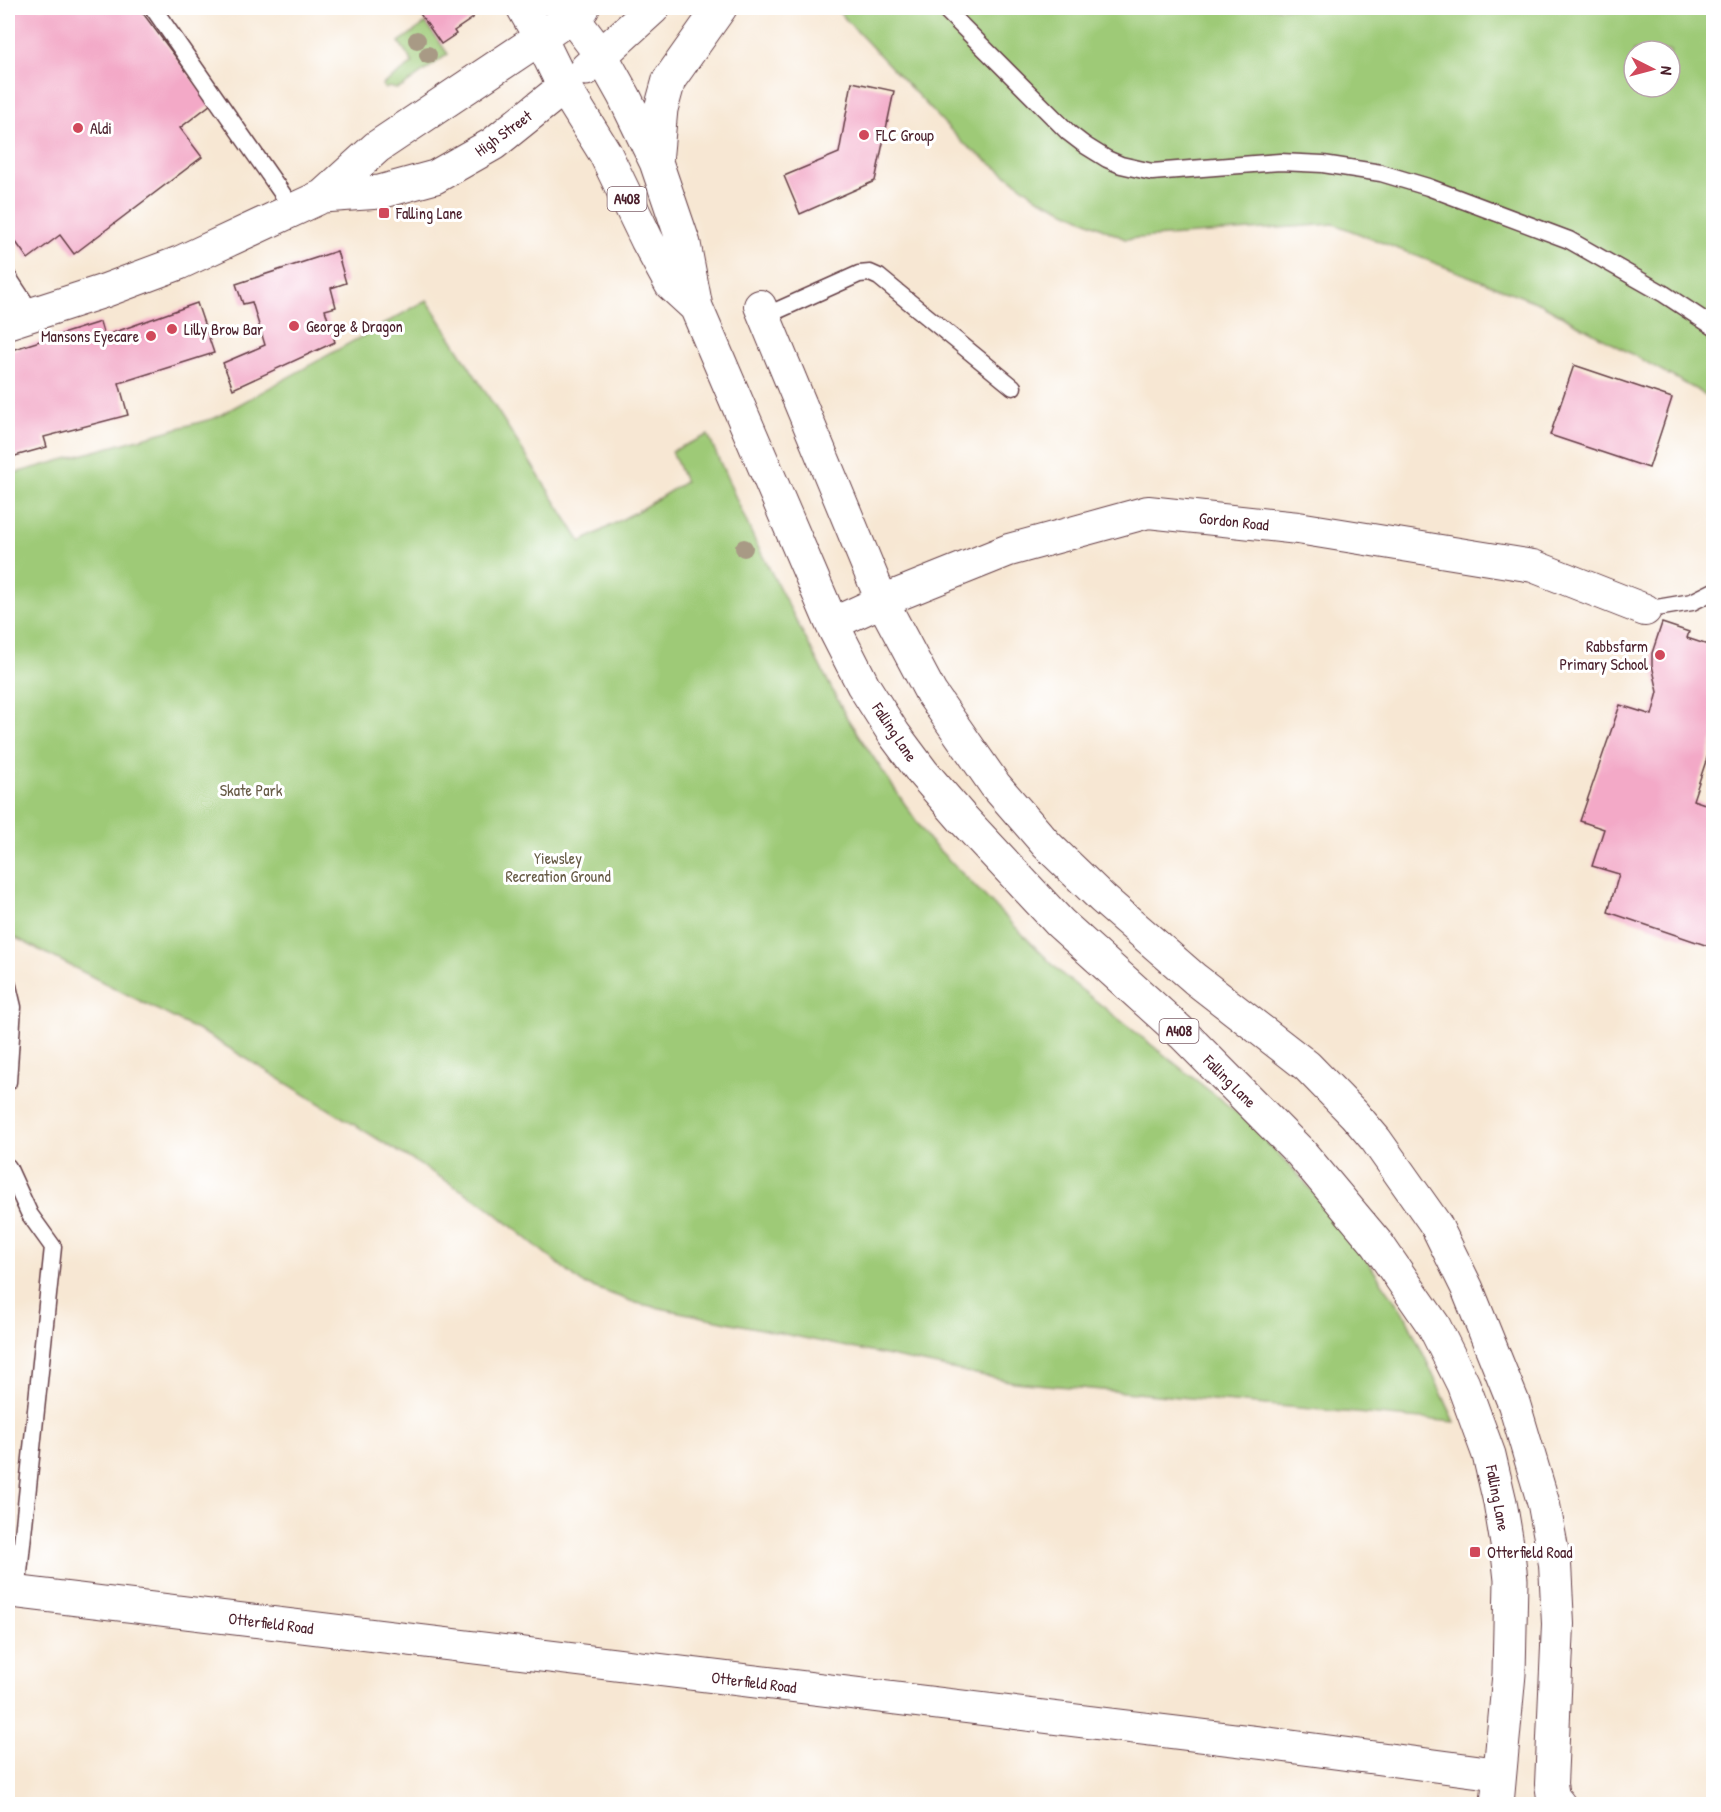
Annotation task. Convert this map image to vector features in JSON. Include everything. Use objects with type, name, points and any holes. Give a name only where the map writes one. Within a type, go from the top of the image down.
[{"type":"main road","name":"High Street","points":[[322,196],[381,192],[435,177],[493,144],[602,55],[653,8]]},
{"type":"main road","points":[[656,162],[661,109],[669,80],[720,8]]},
{"type":"main road","name":"High Street","points":[[20,319],[179,263],[322,196],[377,147],[540,39],[573,10]]},
{"type":"main road","name":"Falling Lane","points":[[573,10],[602,55],[656,162],[684,244],[696,307],[832,624],[863,685],[894,734],[923,773],[962,818],[1060,923],[1183,1034],[1301,1153],[1378,1245],[1434,1326],[1463,1384],[1489,1455],[1507,1544],[1511,1580],[1511,1621],[1509,1674],[1498,1789]]},
{"type":"main road","name":"Falling Lane","points":[[540,39],[564,87],[605,153],[671,284],[696,307]]},
{"type":"street","points":[[523,8],[540,39]]},
{"type":"street","points":[[763,311],[882,601],[931,693],[995,784],[1047,845],[1103,899],[1195,979],[1307,1066],[1377,1140],[1436,1225],[1467,1288],[1514,1404],[1544,1505],[1555,1564],[1557,1624],[1555,1794]]},
{"type":"street","name":"Gordon Road","points":[[832,624],[882,601],[1008,550],[1148,512],[1298,528],[1533,566],[1645,610]]},
{"type":"street","name":"Otterfield Road","points":[[12,1592],[1270,1744],[1498,1789]]},
{"type":"lane","points":[[153,8],[293,209]]},
{"type":"lane","points":[[944,8],[1069,133],[1100,155],[1121,165],[1152,172],[1280,162],[1323,164],[1381,172],[1428,187],[1569,240],[1664,294],[1713,327]]},
{"type":"lane","points":[[763,311],[859,274],[870,273],[879,277],[1013,387]]},
{"type":"lane","points":[[8,277],[20,319]]},
{"type":"lane","points":[[1645,610],[1692,602],[1713,591]]},
{"type":"lane","points":[[8,986],[13,1007],[8,1082]]},
{"type":"lane","points":[[8,1167],[30,1215],[53,1247],[12,1592]]},
{"type":"green space","points":[[835,8],[1713,8],[1713,399],[1541,304],[1334,224],[1125,239],[1038,198],[963,143]]},
{"type":"green space","points":[[426,23],[448,54],[402,87],[385,89],[382,85],[413,63],[399,42]]},
{"type":"green space","name":"Yiewsley Recreation Ground","points":[[427,300],[581,542],[685,482],[672,451],[708,435],[755,541],[847,718],[929,840],[1063,975],[1244,1118],[1296,1172],[1347,1232],[1406,1317],[1455,1422],[1014,1382],[636,1303],[582,1283],[484,1204],[211,1037],[8,934],[8,475],[215,418]]},
{"type":"building","points":[[8,8],[139,8],[211,104],[180,128],[202,157],[74,254],[60,235],[28,259],[8,231]]},
{"type":"building","points":[[416,8],[475,8],[473,18],[454,31],[456,34],[441,44]]},
{"type":"building","name":"FLC Group","points":[[852,82],[894,91],[875,181],[800,214],[784,176],[839,153]]},
{"type":"building","name":"George & Dragon","points":[[337,251],[346,283],[331,288],[336,307],[325,310],[335,342],[233,389],[223,363],[265,345],[252,302],[243,304],[236,284]]},
{"type":"building","points":[[197,303],[214,353],[119,383],[128,415],[44,437],[47,447],[8,458],[8,351],[100,322],[104,336]]},
{"type":"building","points":[[1574,365],[1672,398],[1649,468],[1550,435]]},
{"type":"building","points":[[1662,623],[1689,632],[1687,638],[1714,647],[1714,737],[1693,800],[1714,807],[1714,948],[1608,912],[1619,874],[1592,866],[1604,829],[1580,821],[1620,705],[1652,715],[1658,692],[1652,665],[1652,653]]},
{"type":"place","name":"Aldi","points":[[78,128]]},
{"type":"place","name":"FLC Group","points":[[864,135]]},
{"type":"place","name":"Falling Lane","points":[[384,213]]},
{"type":"place","name":"George & Dragon","points":[[294,326]]},
{"type":"place","name":"Lilly Brow Bar","points":[[172,329]]},
{"type":"place","name":"Mansons Eyecare","points":[[151,336]]},
{"type":"place","name":"Rabbsfarm Primary School","points":[[1660,655]]},
{"type":"place","name":"Otterfield Road","points":[[1475,1552]]},
{"type":"park label","name":"Skate Park","points":[[251,790]]}]
